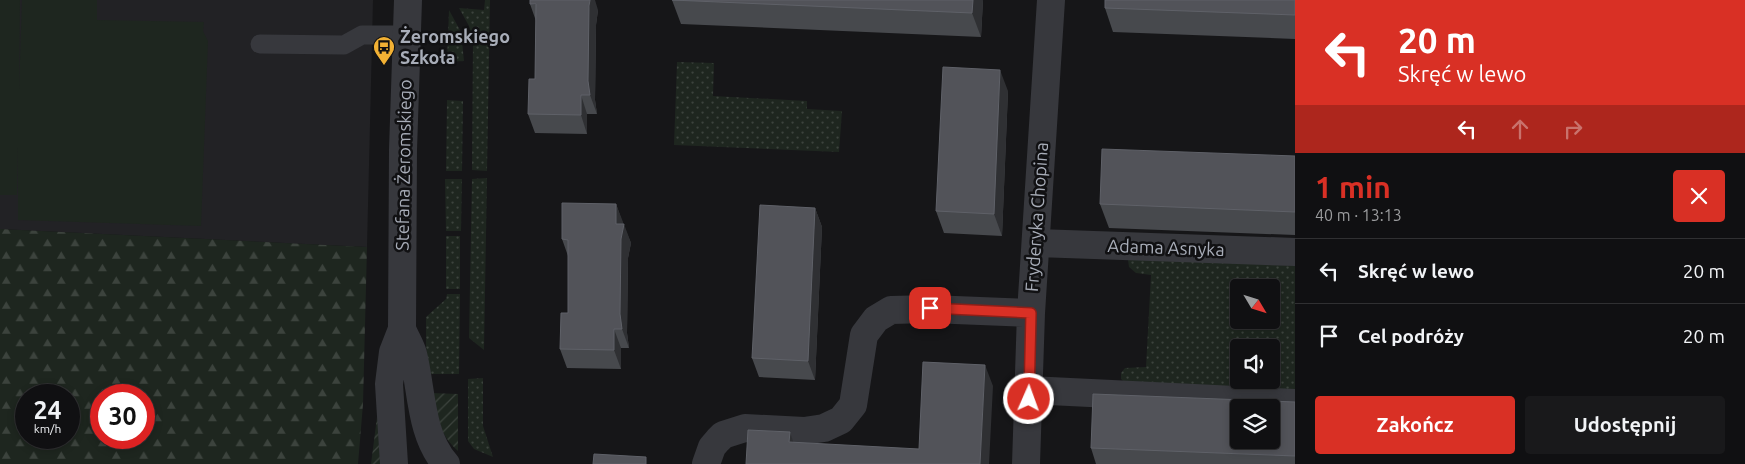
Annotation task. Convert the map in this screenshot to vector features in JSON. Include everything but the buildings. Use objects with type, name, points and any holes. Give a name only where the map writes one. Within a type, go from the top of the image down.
[{"type":"street","name":"Stefana Żeromskiego","points":[[394,464],[389,384],[394,352],[402,329],[403,150],[408,0]]},
{"type":"street","name":"Fryderyka Chopina","points":[[1026,464],[1031,313],[1037,243],[1051,0]]},
{"type":"street","name":"Adama Asnyka","points":[[1037,243],[1295,252]]},
{"type":"street","points":[[706,464],[712,447],[723,435],[745,428],[804,431],[824,428],[841,420],[853,405],[864,334],[876,319],[891,310],[930,308],[1031,313]]},
{"type":"street","name":"Stefana Żeromskiego","points":[[402,329],[413,353],[417,382],[430,436],[440,457],[446,464]]},
{"type":"street","points":[[1029,390],[1295,403]]},
{"type":"lane","points":[[260,44],[344,45],[362,35],[406,35]]},
{"type":"shaded area","points":[[0,0],[373,0],[367,247],[0,229]]},
{"type":"green space","points":[[0,0],[20,0],[19,90],[22,0],[97,0],[97,20],[204,22],[203,31],[208,41],[201,226],[18,220],[18,146],[17,195],[0,195]]},
{"type":"green space","points":[[485,0],[490,0],[487,171],[472,170],[473,41],[469,26],[459,8],[484,10]]},
{"type":"green space","points":[[449,10],[461,32],[464,61],[447,62]]},
{"type":"green space","points":[[677,62],[714,63],[713,96],[807,101],[807,109],[842,111],[839,152],[674,145]]},
{"type":"green space","points":[[447,100],[463,101],[462,171],[446,171]]},
{"type":"green space","points":[[487,178],[484,350],[469,338],[472,179]]},
{"type":"green space","points":[[445,179],[462,179],[461,231],[446,231]]},
{"type":"green space","points":[[0,229],[367,247],[363,404],[358,464],[0,464]]},
{"type":"green space","points":[[446,236],[460,236],[460,289],[446,289]]},
{"type":"green space","points":[[1295,259],[1295,394],[1127,384],[1121,379],[1121,373],[1125,368],[1146,367],[1151,275],[1136,273],[1129,267],[1128,260]]},
{"type":"green space","points":[[447,294],[460,294],[459,374],[429,374],[426,347],[426,317],[446,299]]},
{"type":"green space","points":[[483,378],[483,426],[493,457],[474,449],[468,441],[468,379]]},
{"type":"green space","points":[[431,393],[458,394],[458,451],[443,432]]},
{"type":"green space","points":[[378,410],[383,464],[371,464],[377,417]]},
{"type":"place","name":"Żeromskiego Szkoła","points":[[384,66]]},
{"type":"route","points":[[930,308],[1031,313],[1029,399]]}]
